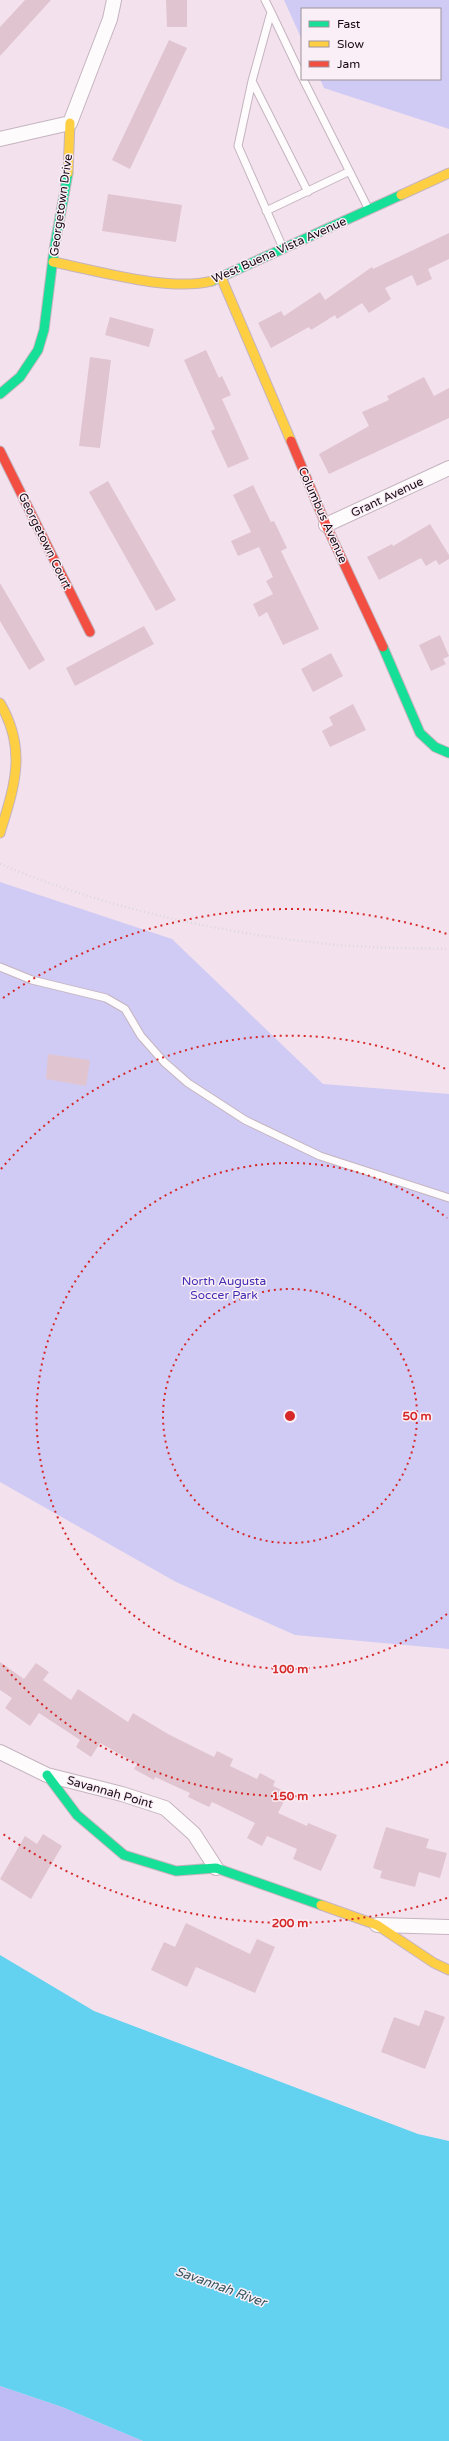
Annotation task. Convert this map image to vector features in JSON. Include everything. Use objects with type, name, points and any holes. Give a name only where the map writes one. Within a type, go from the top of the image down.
[{"type":"street","name":"Georgetown Drive","points":[[0,394],[20,377],[38,350],[44,330],[53,262],[69,168],[70,123],[110,19],[114,0]]},
{"type":"street","points":[[0,138],[70,123]]},
{"type":"street","name":"West Buena Vista Avenue","points":[[53,262],[171,285],[195,285],[221,277],[449,173]]},
{"type":"street","name":"Columbus Avenue","points":[[221,277],[326,525],[383,646],[420,733],[435,747],[449,753]]},
{"type":"street","name":"Georgetown Court","points":[[0,451],[90,632]]},
{"type":"street","name":"Grant Avenue","points":[[326,525],[449,468]]},
{"type":"street","points":[[0,703],[16,734],[18,764],[16,778],[0,833]]},
{"type":"street","name":"Savannah Point","points":[[0,1752],[47,1775],[122,1794],[164,1808],[194,1834],[216,1868]]},
{"type":"street","name":"Savannah Point","points":[[47,1775],[78,1815],[102,1839],[124,1855],[176,1871],[216,1868],[377,1925],[434,1964],[449,1970]]},
{"type":"street","name":"Savannah Point","points":[[377,1925],[449,1927]]},
{"type":"lane","points":[[265,0],[301,74]]},
{"type":"lane","points":[[270,12],[252,81],[238,146],[284,249]]},
{"type":"lane","points":[[304,80],[348,172],[369,210]]},
{"type":"lane","points":[[252,81],[308,192]]},
{"type":"lane","points":[[266,210],[308,192],[348,172]]},
{"type":"lane","points":[[0,967],[32,980],[106,998],[125,1008],[141,1036],[164,1062],[188,1083],[245,1120],[320,1156],[449,1198]]},
{"type":"path","points":[[0,864],[79,894],[237,932],[311,943],[449,949]]},
{"type":"green space","points":[[284,0],[449,0],[449,129],[324,88],[320,80],[441,80],[441,8],[301,8],[301,38]]},
{"type":"green space","name":"North Augusta Soccer Park","points":[[0,882],[172,939],[323,1084],[449,1094],[449,1649],[295,1635],[176,1582],[0,1482]]},
{"type":"shaded area","points":[[0,2386],[62,2407],[143,2441],[0,2441]]},
{"type":"water","name":"Savannah River","points":[[0,1955],[94,2011],[418,2134],[449,2141],[449,2441],[143,2441],[62,2407],[0,2386]]},
{"type":"building","points":[[25,0],[51,0],[0,56],[0,27]]},
{"type":"building","points":[[166,0],[187,0],[187,27],[167,27]]},
{"type":"building","points":[[169,40],[187,48],[130,169],[112,160]]},
{"type":"building","points":[[108,194],[182,205],[176,242],[102,231]]},
{"type":"building","points":[[449,233],[449,259],[428,269],[432,279],[417,286],[412,275],[385,288],[391,299],[369,313],[362,303],[337,319],[335,315],[311,330],[309,327],[271,348],[258,323],[281,311],[284,316],[320,292],[325,300],[372,267],[373,269]]},
{"type":"building","points":[[110,317],[154,329],[149,347],[105,335]]},
{"type":"building","points":[[206,350],[219,378],[222,376],[231,395],[222,399],[249,459],[228,468],[211,431],[215,429],[184,360]]},
{"type":"building","points":[[90,357],[111,360],[100,448],[79,446]]},
{"type":"building","points":[[424,377],[434,396],[449,388],[449,418],[329,474],[319,454],[369,426],[362,412],[389,400],[387,396]]},
{"type":"building","points":[[108,481],[176,600],[156,611],[89,492]]},
{"type":"building","points":[[253,485],[271,522],[274,521],[287,548],[281,551],[319,629],[283,645],[267,612],[259,617],[253,604],[273,594],[266,581],[273,577],[259,547],[238,556],[231,541],[251,532],[233,495]]},
{"type":"building","points":[[430,524],[449,555],[449,559],[439,565],[436,560],[426,566],[421,558],[379,580],[367,557],[392,544],[393,546]]},
{"type":"building","points":[[0,583],[45,660],[29,670],[0,621]]},
{"type":"building","points":[[144,626],[154,644],[75,686],[66,668]]},
{"type":"building","points":[[440,635],[449,656],[443,659],[446,664],[431,671],[419,645]]},
{"type":"building","points":[[331,653],[343,676],[313,692],[301,669]]},
{"type":"building","points":[[353,704],[366,730],[330,747],[322,731],[333,725],[329,717]]},
{"type":"building","points":[[48,1054],[90,1060],[86,1086],[46,1079]]},
{"type":"building","points":[[0,1662],[24,1679],[36,1663],[49,1672],[43,1680],[71,1700],[78,1689],[128,1722],[133,1713],[168,1734],[214,1757],[217,1751],[233,1759],[230,1766],[257,1779],[260,1773],[275,1781],[273,1786],[288,1793],[278,1813],[307,1826],[308,1823],[337,1835],[321,1871],[293,1859],[297,1849],[267,1836],[262,1846],[247,1838],[255,1823],[212,1802],[209,1807],[188,1797],[190,1793],[155,1777],[154,1780],[134,1769],[137,1764],[100,1743],[91,1757],[76,1747],[80,1740],[39,1713],[30,1726],[5,1708],[12,1698],[0,1690]]},
{"type":"building","points":[[386,1827],[429,1839],[426,1848],[447,1853],[440,1878],[419,1872],[415,1887],[380,1878],[382,1871],[373,1868]]},
{"type":"building","points":[[43,1834],[62,1846],[31,1899],[0,1879],[25,1836],[37,1844]]},
{"type":"building","points":[[186,1923],[250,1954],[257,1939],[275,1947],[255,1993],[196,1967],[187,1987],[151,1970],[164,1942],[175,1947]]},
{"type":"building","points":[[425,2010],[445,2017],[425,2069],[381,2052],[394,2017],[419,2026]]},
{"type":"traffic: fast","points":[[0,394],[20,377],[38,350],[44,330],[54,250],[68,173]]},
{"type":"traffic: fast","points":[[212,281],[401,195]]},
{"type":"traffic: fast","points":[[383,647],[420,733],[435,747],[449,753]]},
{"type":"traffic: fast","points":[[47,1775],[77,1815],[124,1855],[176,1871],[216,1868],[321,1905]]},
{"type":"traffic: slow","points":[[68,173],[70,123]]},
{"type":"traffic: slow","points":[[401,195],[449,173]]},
{"type":"traffic: slow","points":[[53,262],[112,275],[154,282],[194,284],[212,281]]},
{"type":"traffic: slow","points":[[221,277],[291,441]]},
{"type":"traffic: slow","points":[[0,703],[14,736],[16,752],[14,783],[0,833]]},
{"type":"traffic: slow","points":[[321,1905],[377,1925],[434,1963],[449,1970]]},
{"type":"traffic: jam","points":[[291,441],[326,525],[383,647]]},
{"type":"traffic: jam","points":[[0,451],[90,632]]}]
